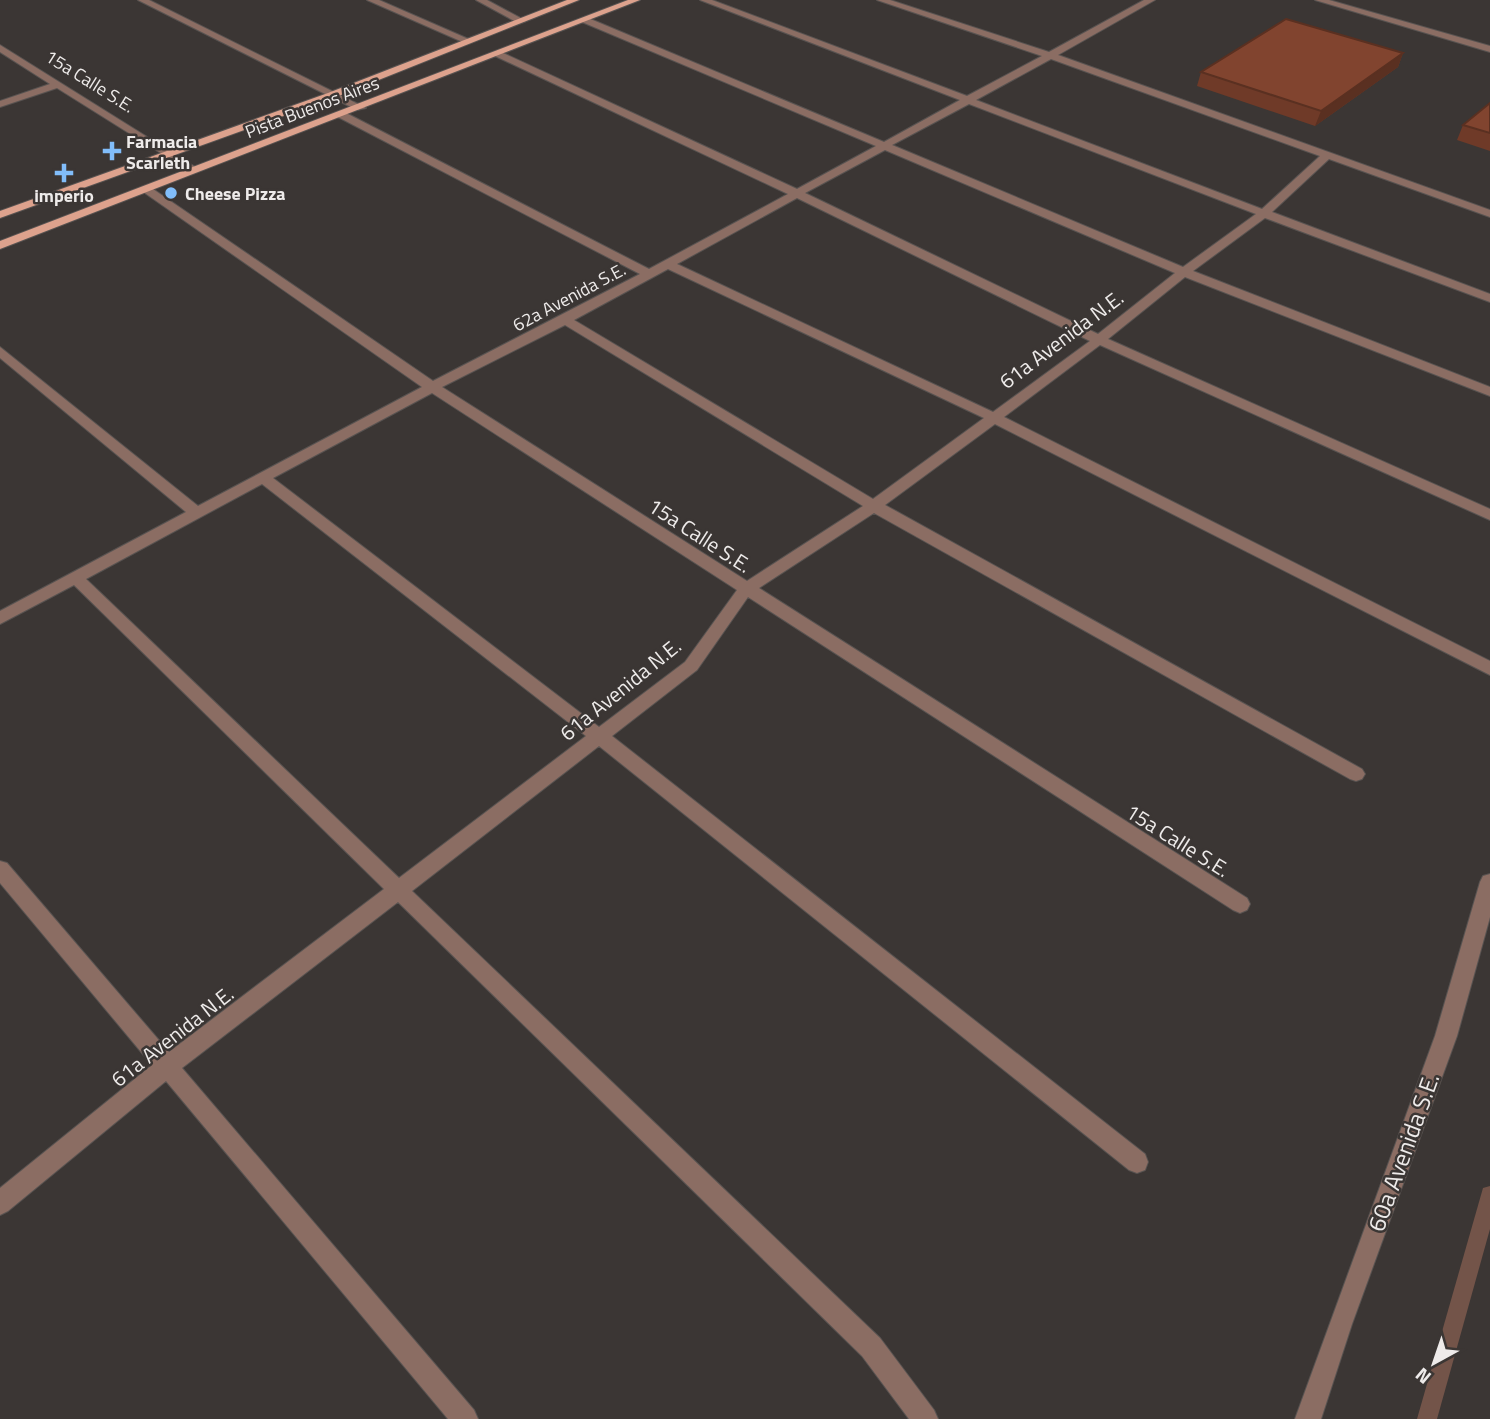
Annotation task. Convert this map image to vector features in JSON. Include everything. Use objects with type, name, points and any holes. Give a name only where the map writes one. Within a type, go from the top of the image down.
[{"type":"main road","name":"Pista Buenos Aires","points":[[0,215],[332,95],[575,0]]},
{"type":"main road","name":"Pista Buenos Aires","points":[[0,246],[636,0]]},
{"type":"street","points":[[142,0],[361,108]]},
{"type":"street","points":[[153,5],[169,0]]},
{"type":"street","points":[[371,0],[468,41]]},
{"type":"street","points":[[480,0],[521,21]]},
{"type":"street","points":[[704,0],[1490,298]]},
{"type":"street","points":[[881,0],[1050,55],[1490,214]]},
{"type":"street","points":[[1126,0],[1146,2]]},
{"type":"street","points":[[1319,0],[1490,49]]},
{"type":"street","name":"62a Avenida S.E.","points":[[0,618],[432,387],[565,320],[1146,2]]},
{"type":"street","points":[[584,20],[885,144],[1184,272],[1490,392]]},
{"type":"street","points":[[1478,45],[1490,36]]},
{"type":"street","name":"15a Calle S.E.","points":[[0,48],[195,170]]},
{"type":"street","points":[[498,54],[796,193],[1100,340],[1490,515]]},
{"type":"street","points":[[0,104],[59,84]]},
{"type":"street","points":[[342,115],[649,274]]},
{"type":"street","name":"61a Avenida N.E.","points":[[0,1203],[168,1066],[691,667],[745,590],[874,506],[1100,340],[1184,272],[1263,214],[1326,156]]},
{"type":"street","name":"15a Calle S.E.","points":[[146,189],[432,387],[745,590],[1240,904]]},
{"type":"street","points":[[667,264],[995,418],[1490,669]]},
{"type":"street","points":[[565,320],[874,506],[1356,774]]},
{"type":"street","points":[[0,351],[196,513]]},
{"type":"street","points":[[262,478],[600,737],[1137,1163]]},
{"type":"street","points":[[75,578],[871,1347],[925,1419]]},
{"type":"street","points":[[0,869],[465,1419]]},
{"type":"street","name":"60a Avenida S.E.","points":[[1308,1419],[1446,1036],[1490,882]]},
{"type":"building","points":[[1286,19],[1403,53],[1321,111],[1201,72]]},
{"type":"building","points":[[1490,103],[1490,133],[1463,125]]},
{"type":"waterway","points":[[1427,1419],[1490,1195]]},
{"type":"place","name":"Farmacia Scarleth","points":[[112,151]]},
{"type":"place","name":"imperio","points":[[64,173]]},
{"type":"place","name":"Cheese Pizza","points":[[171,193]]}]
